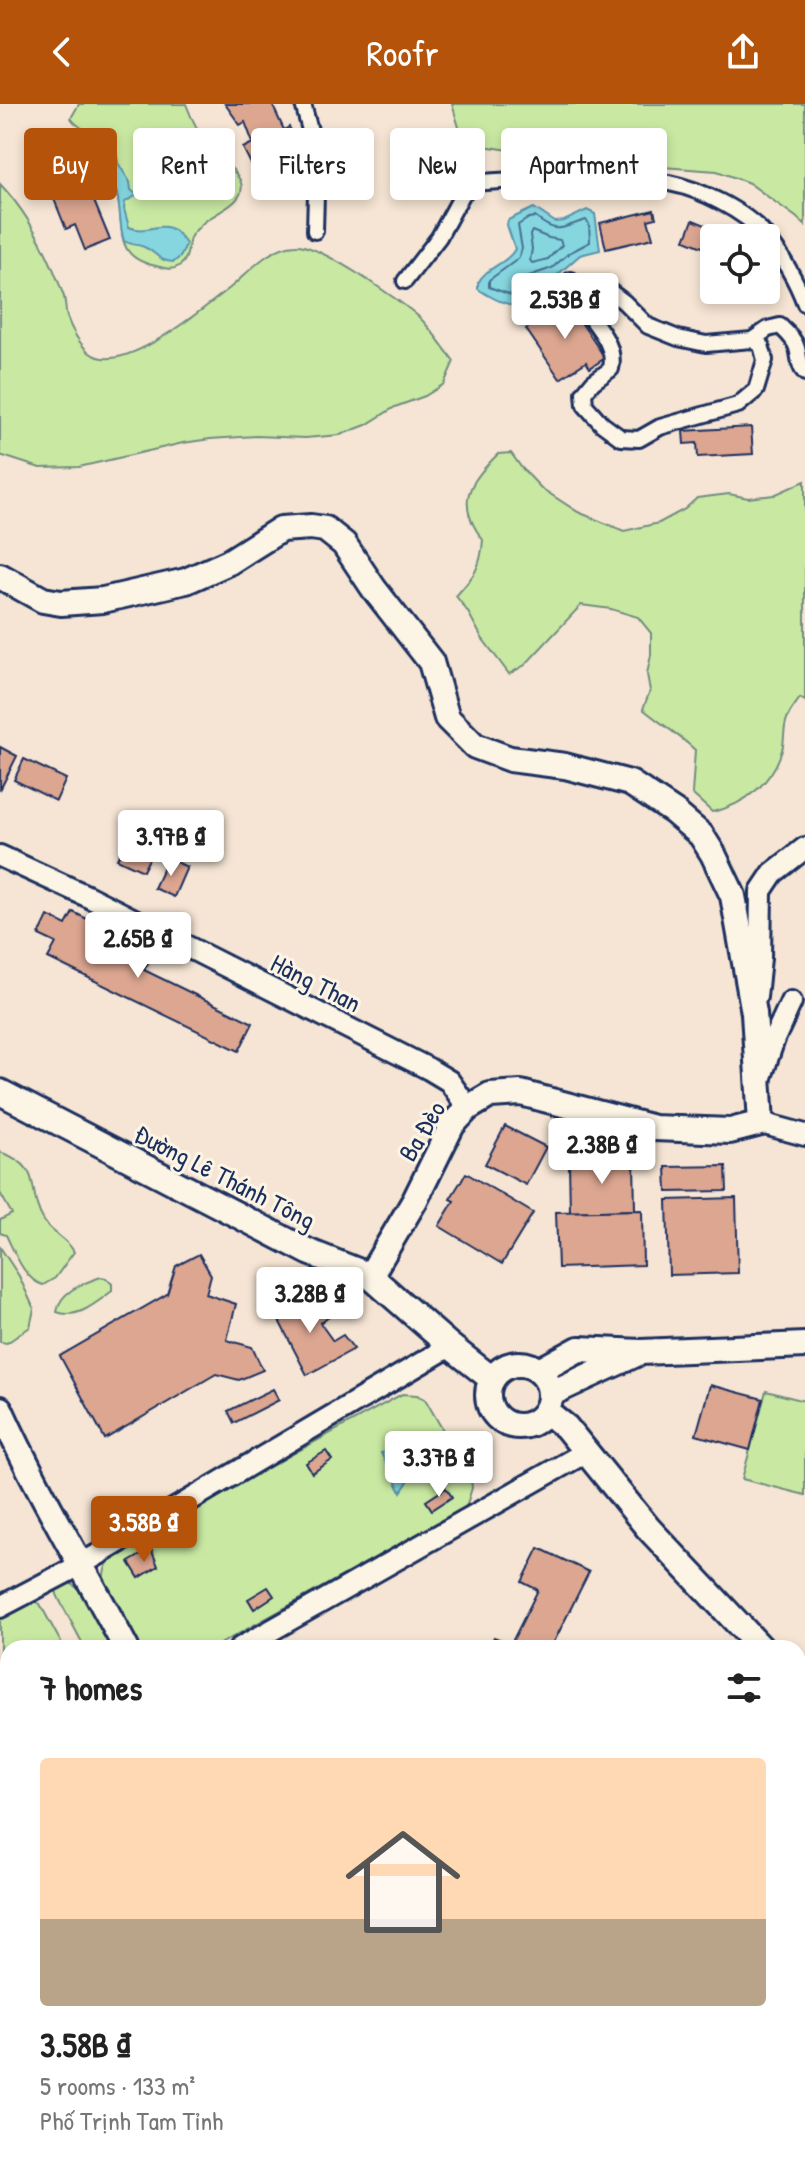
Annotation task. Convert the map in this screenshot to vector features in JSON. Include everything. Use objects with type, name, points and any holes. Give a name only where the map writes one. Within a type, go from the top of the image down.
[{"type":"street","points":[[303,104],[317,157],[315,231]]},
{"type":"street","points":[[405,281],[439,237],[462,195],[473,183],[628,179],[672,183],[725,204],[746,218],[772,245],[805,304]]},
{"type":"street","points":[[571,280],[577,298],[606,338],[613,362],[611,369],[584,393],[585,405],[602,424],[621,438],[639,439],[660,427],[738,405],[756,390],[765,360],[761,345],[752,340]]},
{"type":"street","points":[[577,298],[590,290],[608,290],[648,326],[678,338],[706,344],[752,340],[768,329],[780,326],[791,336],[798,350],[799,366],[805,373]]},
{"type":"street","points":[[0,576],[43,600],[61,603],[103,600],[186,581],[229,562],[281,529],[325,529],[344,544],[374,589],[431,662],[447,718],[475,746],[510,759],[565,766],[630,783],[674,812],[701,835],[733,896],[754,1013],[761,1123]]},
{"type":"street","points":[[754,1013],[760,958],[761,891],[773,873],[805,848]]},
{"type":"street","name":"Hàng Than","points":[[0,856],[87,896],[429,1069],[449,1081],[468,1108]]},
{"type":"street","points":[[759,1084],[791,1002]]},
{"type":"street","name":"Đường Lê Thánh Tông","points":[[0,1092],[309,1252],[370,1276],[492,1379]]},
{"type":"street","name":"Ba Đèo","points":[[370,1276],[415,1200],[452,1125],[468,1108],[490,1095],[521,1093],[654,1128],[730,1131],[761,1123],[805,1135]]},
{"type":"street","points":[[539,1371],[579,1349],[641,1352],[805,1345]]},
{"type":"street","points":[[0,1607],[82,1564],[450,1346]]},
{"type":"street","points":[[641,1352],[548,1402],[533,1423],[516,1426],[499,1419],[489,1405],[492,1379],[498,1372],[513,1364],[531,1366],[539,1371],[545,1377],[548,1402],[566,1427],[648,1528],[753,1640]]},
{"type":"street","points":[[0,1409],[27,1469],[122,1640]]},
{"type":"street","points":[[254,1640],[586,1452]]},
{"type":"green space","points":[[79,104],[186,104],[197,128],[133,128],[133,200],[235,200],[235,173],[241,183],[239,196],[234,202],[228,207],[194,232],[186,257],[179,266],[168,269],[141,261],[131,255],[122,236],[117,196],[117,128],[81,128],[71,118]]},
{"type":"green space","points":[[452,104],[805,104],[805,225],[749,183],[717,171],[667,167],[667,128],[501,128],[501,149],[485,146],[485,128],[459,128]]},
{"type":"green space","points":[[0,184],[37,236],[63,294],[71,327],[90,353],[104,358],[122,356],[163,337],[269,255],[286,246],[296,245],[322,253],[340,263],[411,310],[454,361],[444,384],[425,396],[395,407],[366,425],[340,435],[210,439],[79,467],[40,468],[0,455]]},
{"type":"green space","points":[[511,453],[541,488],[578,512],[624,531],[659,523],[685,509],[697,498],[729,494],[748,498],[774,495],[805,481],[805,701],[800,698],[788,716],[777,762],[756,791],[735,804],[712,812],[692,794],[695,750],[643,709],[650,691],[647,674],[651,633],[638,617],[581,605],[525,665],[509,674],[482,638],[456,596],[476,571],[482,550],[483,540],[469,515],[469,494],[479,475],[498,454]]},
{"type":"green space","points":[[0,1152],[24,1165],[44,1221],[74,1252],[55,1278],[43,1285],[25,1272],[6,1235],[0,1233],[0,1220],[12,1214],[0,1193]]},
{"type":"green space","points":[[0,1247],[19,1276],[34,1309],[30,1327],[7,1343],[0,1342]]},
{"type":"green space","points":[[101,1277],[112,1284],[112,1291],[79,1312],[57,1312],[67,1294]]},
{"type":"green space","points":[[766,1391],[805,1401],[805,1495],[742,1479]]},
{"type":"green space","points":[[402,1394],[425,1399],[471,1479],[472,1488],[466,1507],[227,1640],[133,1640],[105,1589],[105,1569],[116,1551]]},
{"type":"green space","points":[[62,1583],[70,1583],[80,1590],[108,1640],[81,1640],[55,1588]]},
{"type":"green space","points":[[31,1598],[40,1604],[60,1640],[0,1640],[0,1615]]},
{"type":"water","points":[[117,157],[133,192],[133,197],[125,202],[124,209],[129,227],[171,229],[186,244],[181,256],[174,262],[164,260],[144,247],[124,241]]},
{"type":"water","points":[[534,208],[555,222],[587,210],[595,214],[600,250],[580,255],[556,276],[531,283],[521,305],[504,303],[478,289],[478,283],[515,249],[508,220]]},
{"type":"water","points":[[395,1452],[405,1456],[413,1468],[401,1492],[381,1453]]},
{"type":"building","points":[[225,104],[272,104],[283,128],[251,128],[251,138],[245,122],[240,125]]},
{"type":"building","points":[[251,144],[251,164],[243,148]]},
{"type":"building","points":[[54,200],[94,200],[110,240],[85,250],[75,225],[66,229]]},
{"type":"building","points":[[654,210],[656,218],[648,220],[653,238],[606,249],[600,223]]},
{"type":"building","points":[[693,220],[703,224],[700,224],[700,246],[685,240]]},
{"type":"building","points":[[566,300],[605,358],[590,368],[586,362],[560,379],[526,329]]},
{"type":"building","points":[[751,427],[753,454],[698,457],[697,443],[684,444],[683,431]]},
{"type":"building","points":[[0,747],[17,756],[0,790]]},
{"type":"building","points":[[24,759],[66,779],[56,801],[14,780]]},
{"type":"building","points":[[128,836],[154,849],[143,871],[117,859]]},
{"type":"building","points":[[168,858],[187,867],[174,897],[154,888]]},
{"type":"building","points":[[73,912],[99,925],[94,934],[149,961],[144,970],[253,1023],[239,1051],[48,958],[56,943],[39,935],[48,916],[66,925]]},
{"type":"building","points":[[505,1126],[546,1147],[526,1185],[485,1164]]},
{"type":"building","points":[[634,1161],[635,1210],[570,1212],[569,1163]]},
{"type":"building","points":[[726,1166],[727,1191],[667,1192],[666,1167]]},
{"type":"building","points":[[466,1173],[533,1213],[502,1264],[439,1226],[454,1201],[450,1199]]},
{"type":"building","points":[[736,1198],[738,1273],[669,1275],[667,1200]]},
{"type":"building","points":[[642,1210],[643,1265],[558,1268],[556,1212]]},
{"type":"building","points":[[199,1254],[211,1275],[206,1294],[236,1304],[227,1340],[252,1347],[263,1370],[239,1380],[216,1374],[105,1439],[60,1356],[167,1294],[176,1266]]},
{"type":"building","points":[[293,1297],[312,1302],[303,1309],[307,1315],[323,1308],[330,1315],[320,1323],[333,1341],[343,1335],[354,1349],[307,1375],[273,1309]]},
{"type":"building","points":[[710,1385],[763,1399],[750,1450],[696,1435]]},
{"type":"building","points":[[273,1389],[279,1400],[234,1423],[228,1411]]},
{"type":"building","points":[[326,1451],[332,1460],[312,1473],[306,1463]]},
{"type":"building","points":[[446,1488],[452,1497],[432,1510],[426,1501]]},
{"type":"building","points":[[539,1548],[589,1572],[555,1640],[513,1640],[538,1590],[522,1582]]},
{"type":"building","points":[[151,1549],[158,1566],[139,1578],[129,1562]]},
{"type":"building","points":[[268,1587],[274,1596],[254,1609],[248,1599]]}]
